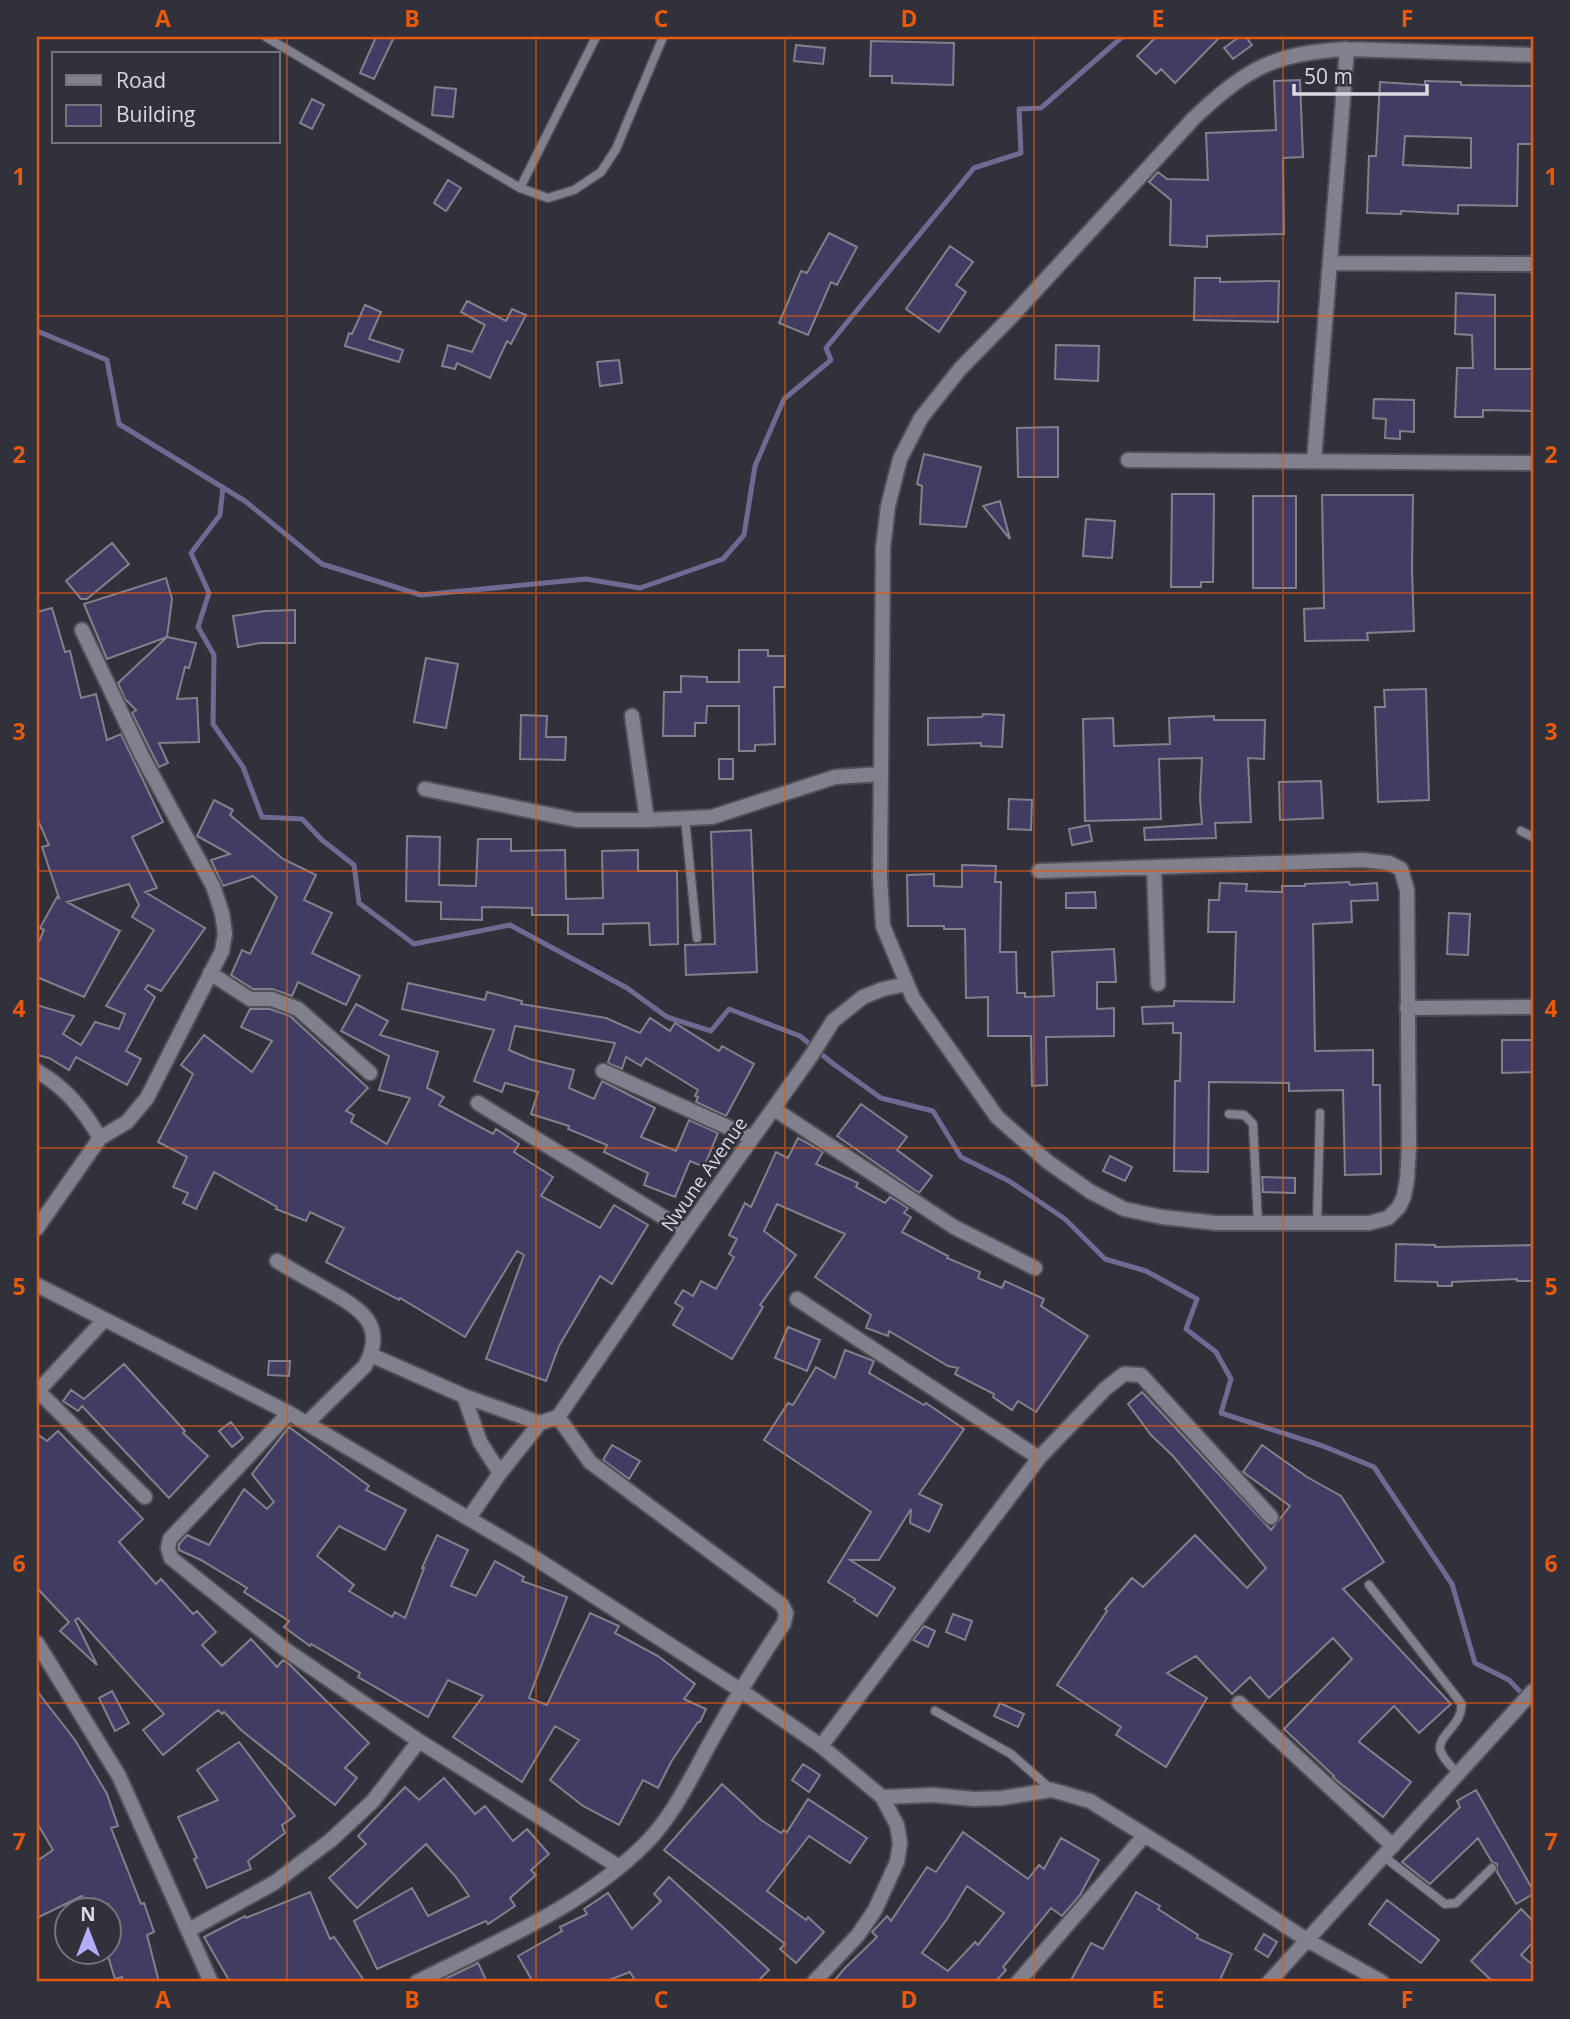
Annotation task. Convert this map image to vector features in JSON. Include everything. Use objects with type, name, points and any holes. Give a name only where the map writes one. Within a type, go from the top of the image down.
[{"type":"street","points":[[1039,871],[1363,860],[1389,863],[1401,869],[1406,890],[1409,1147],[1405,1196],[1399,1207],[1388,1218],[1369,1223],[1216,1223],[1162,1217],[1124,1209],[1091,1192],[1048,1162],[997,1117],[913,998],[883,926],[880,877],[883,548],[887,506],[900,459],[921,418],[960,369],[1194,118],[1220,93],[1250,72],[1280,58],[1347,49],[1533,55]]},
{"type":"street","points":[[1314,461],[1347,49]]},
{"type":"street","points":[[1330,263],[1533,264]]},
{"type":"street","points":[[1128,460],[1533,463]]},
{"type":"street","points":[[37,1228],[100,1138],[127,1122],[147,1098],[222,951],[225,934],[222,913],[213,886],[142,756],[82,630]]},
{"type":"street","points":[[632,716],[647,820]]},
{"type":"street","points":[[425,789],[576,820],[647,820],[712,817],[835,776],[881,774]]},
{"type":"street","points":[[1154,867],[1158,984]]},
{"type":"street","points":[[210,973],[250,999],[272,999],[298,1009],[370,1073]]},
{"type":"street","name":"Nwune Avenue","points":[[558,1418],[833,1021],[863,997],[906,984]]},
{"type":"street","points":[[1407,1009],[1533,1007]]},
{"type":"street","points":[[37,1071],[71,1095],[100,1138]]},
{"type":"street","points":[[603,1071],[752,1138]]},
{"type":"street","points":[[478,1103],[686,1231]]},
{"type":"street","points":[[774,1109],[954,1227],[1035,1268]]},
{"type":"street","points":[[277,1261],[359,1308],[369,1322],[373,1340],[371,1355],[365,1366],[307,1423]]},
{"type":"street","points":[[37,1285],[289,1413],[469,1518],[740,1690],[821,1746],[882,1797],[897,1825],[900,1843],[897,1862],[875,1910],[858,1935],[814,1982]]},
{"type":"street","points":[[797,1298],[1039,1458]]},
{"type":"street","points":[[104,1320],[38,1391],[145,1497]]},
{"type":"street","points":[[371,1355],[464,1396],[540,1423],[558,1418],[590,1462],[782,1605],[786,1613],[784,1623],[740,1690],[669,1816],[646,1843],[620,1867],[568,1905],[417,1982]]},
{"type":"street","points":[[821,1746],[1039,1458],[1105,1389],[1124,1374],[1141,1375],[1271,1517]]},
{"type":"street","points":[[464,1396],[480,1442],[500,1473]]},
{"type":"street","points":[[289,1413],[170,1539],[168,1548],[171,1558],[286,1650],[419,1741],[620,1867]]},
{"type":"street","points":[[469,1518],[500,1473],[540,1423]]},
{"type":"street","points":[[37,1643],[119,1776],[211,1982]]},
{"type":"street","points":[[1269,1982],[1533,1691]]},
{"type":"street","points":[[1239,1703],[1388,1851]]},
{"type":"street","points":[[189,1930],[274,1883],[331,1840],[373,1801],[419,1741]]},
{"type":"street","points":[[882,1797],[1002,1798],[1052,1790],[1090,1801],[1307,1940],[1382,1982]]},
{"type":"street","points":[[1018,1982],[1144,1836]]},
{"type":"lane","points":[[266,37],[520,188],[548,198],[574,190],[601,172],[616,149],[663,37]]},
{"type":"lane","points":[[520,188],[596,37]]},
{"type":"lane","points":[[685,818],[697,938]]},
{"type":"lane","points":[[1521,831],[1533,837]]},
{"type":"lane","points":[[1317,1223],[1320,1113]]},
{"type":"lane","points":[[1228,1114],[1244,1115],[1254,1124],[1258,1223]]},
{"type":"lane","points":[[1369,1585],[1461,1703],[1462,1710],[1458,1720],[1440,1746],[1441,1753],[1461,1770]]},
{"type":"lane","points":[[935,1711],[1011,1754],[1052,1790]]},
{"type":"lane","points":[[1388,1851],[1445,1904],[1450,1905],[1492,1868]]},
{"type":"building","points":[[376,37],[394,37],[374,79],[360,73]]},
{"type":"building","points":[[1156,37],[1220,37],[1175,83],[1161,69],[1156,74],[1137,56]]},
{"type":"building","points":[[1239,37],[1246,37],[1252,45],[1233,59],[1224,48]]},
{"type":"building","points":[[871,41],[954,43],[953,85],[892,83],[892,76],[870,76]]},
{"type":"building","points":[[796,45],[825,48],[823,64],[794,61]]},
{"type":"building","points":[[1300,80],[1303,157],[1283,158],[1284,234],[1207,236],[1207,247],[1170,245],[1171,200],[1149,182],[1158,172],[1167,179],[1208,180],[1206,133],[1276,130],[1274,81]]},
{"type":"building","points":[[1425,81],[1461,82],[1461,85],[1533,86],[1533,144],[1518,144],[1517,206],[1458,205],[1458,214],[1401,211],[1401,214],[1367,213],[1369,156],[1376,156],[1380,82],[1425,85]],"holes":[[[1405,136],[1471,138],[1471,168],[1403,165]]]},
{"type":"building","points":[[435,87],[456,89],[453,117],[432,115]]},
{"type":"building","points":[[312,99],[324,105],[312,129],[300,123]]},
{"type":"building","points":[[448,180],[461,188],[446,211],[434,203]]},
{"type":"building","points":[[829,233],[857,247],[837,285],[831,282],[808,335],[779,323],[801,271],[807,273]]},
{"type":"building","points":[[950,246],[973,262],[956,285],[966,292],[939,332],[906,309]]},
{"type":"building","points":[[1195,278],[1220,278],[1220,282],[1279,281],[1278,322],[1194,320]]},
{"type":"building","points":[[1456,293],[1495,295],[1495,369],[1533,369],[1533,411],[1483,410],[1483,417],[1455,417],[1457,368],[1473,368],[1472,335],[1455,334]]},
{"type":"building","points":[[467,301],[506,321],[512,309],[526,315],[511,344],[507,341],[490,378],[457,363],[455,369],[442,366],[448,345],[472,352],[485,325],[461,312]]},
{"type":"building","points":[[365,305],[381,312],[369,339],[403,350],[399,362],[345,346],[349,333],[352,334]]},
{"type":"building","points":[[1056,345],[1099,346],[1098,381],[1055,379]]},
{"type":"building","points":[[619,360],[622,383],[600,386],[597,362]]},
{"type":"building","points":[[1374,399],[1414,400],[1414,432],[1400,431],[1400,439],[1385,438],[1386,419],[1373,418]]},
{"type":"building","points":[[1058,427],[1058,477],[1018,477],[1017,428]]},
{"type":"building","points":[[924,454],[981,467],[966,527],[920,524],[922,486],[917,484]]},
{"type":"building","points":[[1172,494],[1214,494],[1213,582],[1201,582],[1201,587],[1171,587]]},
{"type":"building","points":[[1322,495],[1413,495],[1414,631],[1367,633],[1368,640],[1305,641],[1304,609],[1324,608]]},
{"type":"building","points":[[1253,496],[1296,496],[1296,588],[1253,588]]},
{"type":"building","points":[[1000,501],[1010,539],[983,506]]},
{"type":"building","points":[[1086,519],[1115,521],[1112,558],[1083,556]]},
{"type":"building","points":[[112,543],[129,564],[87,599],[81,599],[66,581]]},
{"type":"building","points":[[166,578],[172,599],[167,637],[107,659],[84,604]]},
{"type":"building","points":[[52,608],[65,652],[70,651],[81,698],[96,694],[107,740],[121,734],[163,822],[132,837],[157,888],[145,892],[205,928],[161,991],[148,985],[145,989],[155,997],[126,1051],[141,1059],[127,1085],[76,1057],[69,1070],[49,1058],[37,1055],[37,1005],[74,1016],[63,1034],[81,1045],[95,1022],[119,1029],[125,1014],[106,1006],[154,930],[132,917],[139,905],[129,884],[67,902],[120,931],[84,997],[37,977],[37,946],[44,930],[40,928],[57,897],[59,898],[42,847],[49,845],[37,818],[37,612]]},
{"type":"building","points":[[295,610],[295,643],[260,643],[238,647],[233,616]]},
{"type":"building","points":[[167,637],[196,643],[189,668],[185,667],[177,699],[197,698],[199,742],[159,743],[168,763],[159,767],[132,713],[136,710],[125,699],[118,683]]},
{"type":"building","points":[[739,650],[768,650],[768,656],[785,656],[785,687],[774,687],[775,744],[755,745],[755,751],[739,751],[739,706],[707,706],[706,723],[695,723],[695,736],[663,736],[664,692],[681,692],[681,676],[707,677],[707,682],[739,682]]},
{"type":"building","points":[[426,658],[458,664],[446,728],[414,722]]},
{"type":"building","points":[[1426,689],[1429,800],[1378,802],[1375,707],[1385,707],[1384,690]]},
{"type":"building","points":[[983,714],[1004,715],[1002,747],[981,746],[981,743],[928,745],[928,718],[982,717]]},
{"type":"building","points":[[521,715],[547,716],[546,737],[566,737],[565,760],[520,759]]},
{"type":"building","points":[[1214,716],[1214,720],[1265,720],[1264,759],[1248,758],[1251,822],[1215,823],[1216,838],[1145,840],[1144,828],[1202,824],[1202,758],[1159,759],[1161,819],[1085,821],[1083,719],[1113,718],[1114,746],[1170,744],[1169,718]]},
{"type":"building","points":[[719,759],[733,759],[733,779],[719,779]]},
{"type":"building","points":[[1321,781],[1323,818],[1280,820],[1279,782]]},
{"type":"building","points":[[1009,799],[1032,800],[1031,830],[1008,829]]},
{"type":"building","points":[[214,800],[233,810],[230,815],[283,859],[316,875],[304,900],[332,913],[312,953],[360,976],[346,1005],[298,982],[292,996],[272,989],[253,989],[231,975],[242,950],[250,954],[277,897],[253,876],[223,886],[211,860],[230,854],[197,836]]},
{"type":"building","points":[[1089,825],[1092,841],[1072,845],[1069,829]]},
{"type":"building","points":[[751,830],[757,972],[686,975],[685,945],[715,944],[711,832]]},
{"type":"building","points":[[407,836],[440,837],[439,885],[476,886],[478,839],[511,839],[511,851],[565,850],[566,899],[603,898],[602,851],[638,850],[638,871],[677,871],[678,944],[650,945],[649,923],[603,924],[603,934],[568,934],[568,915],[532,915],[532,908],[482,907],[482,920],[441,919],[441,902],[406,901]]},
{"type":"building","points":[[962,865],[996,866],[995,882],[1001,882],[1000,952],[1016,952],[1017,993],[1025,993],[1025,997],[1054,996],[1052,952],[1114,949],[1116,982],[1097,982],[1097,1009],[1114,1008],[1114,1036],[1046,1037],[1047,1085],[1032,1086],[1031,1036],[988,1036],[988,997],[966,998],[965,929],[908,926],[907,875],[934,874],[934,886],[962,887]]},
{"type":"building","points":[[1349,882],[1350,885],[1377,883],[1378,900],[1351,901],[1352,922],[1313,924],[1315,1051],[1373,1050],[1373,1085],[1380,1085],[1381,1174],[1345,1175],[1343,1090],[1289,1091],[1289,1083],[1209,1082],[1208,1172],[1174,1171],[1175,1081],[1180,1081],[1181,1033],[1173,1033],[1173,1023],[1143,1024],[1142,1007],[1174,1006],[1174,1001],[1234,1002],[1236,932],[1208,932],[1209,900],[1219,900],[1220,883],[1247,884],[1246,891],[1282,892],[1282,886]]},
{"type":"building","points":[[1095,892],[1096,908],[1066,908],[1066,893]]},
{"type":"building","points":[[1449,913],[1470,914],[1468,955],[1447,954]]},
{"type":"building","points":[[408,983],[485,1000],[487,992],[522,1001],[521,1004],[606,1018],[640,1033],[650,1018],[670,1031],[675,1023],[719,1051],[722,1046],[754,1064],[726,1116],[696,1102],[698,1090],[646,1058],[641,1066],[626,1057],[622,1069],[610,1064],[608,1062],[615,1043],[515,1026],[509,1050],[530,1059],[574,1070],[569,1088],[594,1099],[602,1081],[655,1108],[641,1137],[676,1151],[689,1120],[718,1133],[704,1167],[690,1161],[675,1197],[644,1185],[648,1173],[604,1152],[607,1145],[568,1129],[569,1126],[531,1114],[538,1092],[505,1083],[502,1092],[474,1081],[494,1030],[402,1009]]},
{"type":"building","points":[[356,1004],[388,1021],[380,1035],[438,1052],[427,1088],[444,1097],[439,1105],[493,1134],[496,1129],[519,1144],[514,1152],[553,1177],[541,1196],[600,1228],[614,1205],[648,1225],[612,1284],[600,1276],[559,1346],[546,1381],[486,1359],[524,1255],[517,1251],[465,1337],[400,1298],[399,1300],[326,1262],[344,1228],[310,1212],[306,1221],[276,1209],[277,1207],[214,1172],[196,1209],[183,1203],[188,1193],[173,1187],[187,1157],[158,1142],[193,1074],[181,1065],[204,1035],[252,1072],[272,1041],[241,1027],[250,1009],[270,1009],[290,1016],[368,1088],[346,1111],[354,1115],[351,1122],[387,1144],[410,1098],[379,1090],[389,1056],[341,1031]]},
{"type":"building","points":[[1502,1040],[1533,1040],[1533,1072],[1502,1073]]},
{"type":"building","points":[[861,1104],[907,1137],[897,1150],[932,1176],[919,1193],[837,1136]]},
{"type":"building","points":[[798,1138],[823,1152],[816,1164],[858,1183],[856,1187],[885,1203],[890,1197],[908,1208],[904,1213],[911,1217],[902,1232],[948,1256],[947,1258],[980,1272],[978,1278],[1002,1288],[1005,1281],[1044,1299],[1041,1306],[1088,1336],[1036,1412],[1018,1401],[1012,1410],[993,1397],[994,1394],[955,1374],[958,1368],[948,1366],[889,1331],[888,1336],[866,1328],[871,1315],[815,1277],[845,1234],[777,1204],[764,1231],[796,1255],[760,1305],[763,1307],[732,1359],[673,1325],[683,1308],[675,1303],[683,1290],[693,1296],[701,1281],[716,1289],[734,1257],[729,1254],[737,1239],[729,1235],[745,1203],[751,1207],[776,1152],[788,1158]]},
{"type":"building","points":[[1110,1156],[1132,1167],[1125,1181],[1103,1171]]},
{"type":"building","points":[[1262,1177],[1295,1178],[1295,1193],[1263,1192]]},
{"type":"building","points":[[1396,1244],[1435,1247],[1533,1245],[1533,1281],[1517,1279],[1452,1282],[1452,1286],[1438,1286],[1437,1282],[1395,1281]]},
{"type":"building","points":[[788,1327],[820,1340],[807,1371],[775,1358]]},
{"type":"building","points":[[845,1350],[874,1361],[869,1373],[924,1405],[926,1403],[964,1429],[919,1494],[942,1505],[929,1532],[910,1523],[911,1509],[879,1560],[850,1560],[895,1588],[877,1616],[828,1582],[871,1512],[764,1440],[788,1403],[793,1405],[816,1367],[835,1378]]},
{"type":"building","points":[[269,1361],[290,1361],[289,1376],[268,1375]]},
{"type":"building","points":[[124,1364],[185,1431],[183,1433],[208,1456],[169,1498],[82,1406],[78,1411],[63,1401],[71,1390],[84,1399]]},
{"type":"building","points":[[1142,1392],[1271,1530],[1290,1506],[1243,1472],[1262,1445],[1307,1477],[1341,1496],[1384,1562],[1343,1589],[1451,1704],[1419,1733],[1394,1706],[1360,1740],[1359,1742],[1411,1782],[1383,1817],[1336,1780],[1284,1729],[1352,1659],[1333,1638],[1269,1698],[1250,1677],[1232,1694],[1196,1656],[1167,1673],[1207,1698],[1166,1767],[1116,1735],[1121,1727],[1057,1685],[1107,1611],[1105,1609],[1132,1578],[1143,1587],[1195,1535],[1247,1588],[1266,1568],[1173,1456],[1151,1435],[1128,1404]]},
{"type":"building","points":[[231,1422],[243,1438],[232,1447],[219,1431]]},
{"type":"building","points":[[289,1427],[369,1486],[366,1490],[406,1510],[385,1550],[339,1526],[317,1556],[354,1585],[349,1591],[392,1617],[395,1612],[405,1618],[422,1568],[437,1535],[468,1550],[451,1586],[476,1596],[495,1561],[524,1577],[522,1581],[567,1597],[529,1698],[547,1705],[590,1613],[619,1626],[615,1633],[658,1656],[695,1684],[684,1699],[706,1709],[700,1722],[671,1762],[658,1788],[643,1780],[619,1825],[583,1806],[550,1780],[579,1740],[555,1726],[522,1782],[453,1737],[483,1696],[448,1680],[428,1717],[358,1677],[360,1673],[311,1644],[310,1646],[284,1627],[289,1621],[244,1592],[247,1588],[179,1550],[179,1544],[187,1535],[209,1545],[244,1489],[267,1509],[274,1502],[252,1474]]},
{"type":"building","points":[[58,1431],[143,1519],[119,1542],[156,1584],[161,1579],[193,1614],[197,1611],[216,1632],[202,1645],[222,1666],[251,1639],[277,1667],[283,1660],[289,1664],[369,1743],[345,1768],[357,1778],[335,1805],[241,1730],[224,1712],[222,1714],[218,1710],[163,1755],[143,1730],[164,1714],[78,1618],[75,1620],[97,1665],[60,1631],[69,1622],[37,1588],[37,1434],[47,1441]]},
{"type":"building","points":[[612,1445],[640,1461],[629,1479],[603,1460]]},
{"type":"building","points":[[953,1614],[972,1621],[965,1640],[946,1632]]},
{"type":"building","points":[[924,1626],[935,1631],[928,1647],[913,1640]]},
{"type":"building","points":[[37,1691],[75,1740],[107,1794],[118,1826],[111,1828],[154,1932],[147,1935],[159,1982],[123,1982],[122,1977],[115,1979],[111,1966],[122,1966],[122,1896],[52,1896],[52,1911],[37,1918],[37,1861],[53,1850],[37,1823]]},
{"type":"building","points":[[112,1691],[129,1723],[115,1731],[99,1698]]},
{"type":"building","points":[[1000,1703],[1024,1714],[1018,1727],[994,1716]]},
{"type":"building","points":[[239,1742],[295,1816],[282,1825],[285,1833],[248,1861],[251,1869],[207,1888],[178,1817],[218,1800],[197,1770]]},
{"type":"building","points":[[803,1764],[820,1775],[809,1792],[792,1780]]},
{"type":"building","points":[[444,1778],[475,1814],[485,1806],[513,1841],[527,1829],[549,1854],[531,1870],[536,1875],[510,1898],[515,1906],[488,1924],[486,1921],[377,1969],[354,1921],[412,1888],[428,1916],[469,1896],[426,1844],[357,1908],[329,1878],[366,1844],[358,1836],[405,1787],[419,1800]]},
{"type":"building","points":[[722,1784],[761,1820],[781,1833],[784,1830],[787,1832],[808,1799],[867,1838],[850,1863],[809,1836],[767,1891],[806,1920],[808,1917],[824,1932],[796,1963],[780,1949],[785,1944],[664,1850]]},
{"type":"building","points":[[1476,1790],[1533,1890],[1533,1894],[1516,1904],[1497,1872],[1497,1864],[1492,1862],[1478,1838],[1430,1884],[1402,1862],[1460,1807],[1457,1801]]},
{"type":"building","points":[[963,1832],[1028,1879],[1039,1865],[1044,1869],[1061,1838],[1099,1860],[1080,1895],[1062,1916],[1051,1908],[1003,1967],[1006,1970],[995,1982],[833,1982],[877,1937],[872,1932],[887,1916],[891,1921],[927,1867],[936,1872]],"holes":[[[967,1886],[1004,1913],[978,1945],[975,1942],[948,1971],[922,1953]]]},
{"type":"building","points":[[669,1877],[769,1970],[757,1982],[636,1982],[630,1972],[604,1982],[533,1982],[518,1956],[562,1931],[560,1927],[587,1914],[584,1909],[608,1893],[632,1929],[661,1901],[654,1894]]},
{"type":"building","points":[[310,1892],[330,1939],[334,1937],[365,1982],[230,1982],[204,1937],[245,1916],[246,1918]]},
{"type":"building","points":[[1136,1892],[1160,1906],[1158,1909],[1198,1935],[1197,1938],[1232,1954],[1219,1982],[1070,1982],[1091,1943],[1103,1949]]},
{"type":"building","points":[[1387,1900],[1439,1940],[1421,1963],[1369,1924]]},
{"type":"building","points":[[1521,1909],[1533,1921],[1533,1942],[1521,1955],[1533,1965],[1533,1982],[1493,1982],[1471,1961]]},
{"type":"building","points":[[1264,1934],[1277,1942],[1268,1957],[1255,1949]]},
{"type":"building","points":[[478,1963],[487,1982],[438,1982],[451,1976]]},
{"type":"waterway","points":[[37,331],[107,360],[119,424],[245,501],[322,564],[421,595],[586,579],[640,588],[723,559],[744,535],[755,466],[784,399],[831,360],[826,348],[974,168],[1021,153],[1019,109],[1041,108],[1122,37]]},
{"type":"waterway","points":[[223,487],[220,515],[191,553],[209,593],[198,627],[214,655],[213,724],[243,767],[262,817],[302,819],[322,840],[354,865],[359,903],[414,944],[510,925],[627,988],[667,1017],[711,1031],[729,1009],[800,1036],[881,1098],[933,1111],[961,1157],[1009,1181],[1065,1219],[1105,1259],[1146,1271],[1197,1299],[1186,1329],[1216,1352],[1231,1379],[1221,1413],[1323,1446],[1374,1467],[1452,1584],[1475,1663],[1509,1680],[1533,1705]]}]
